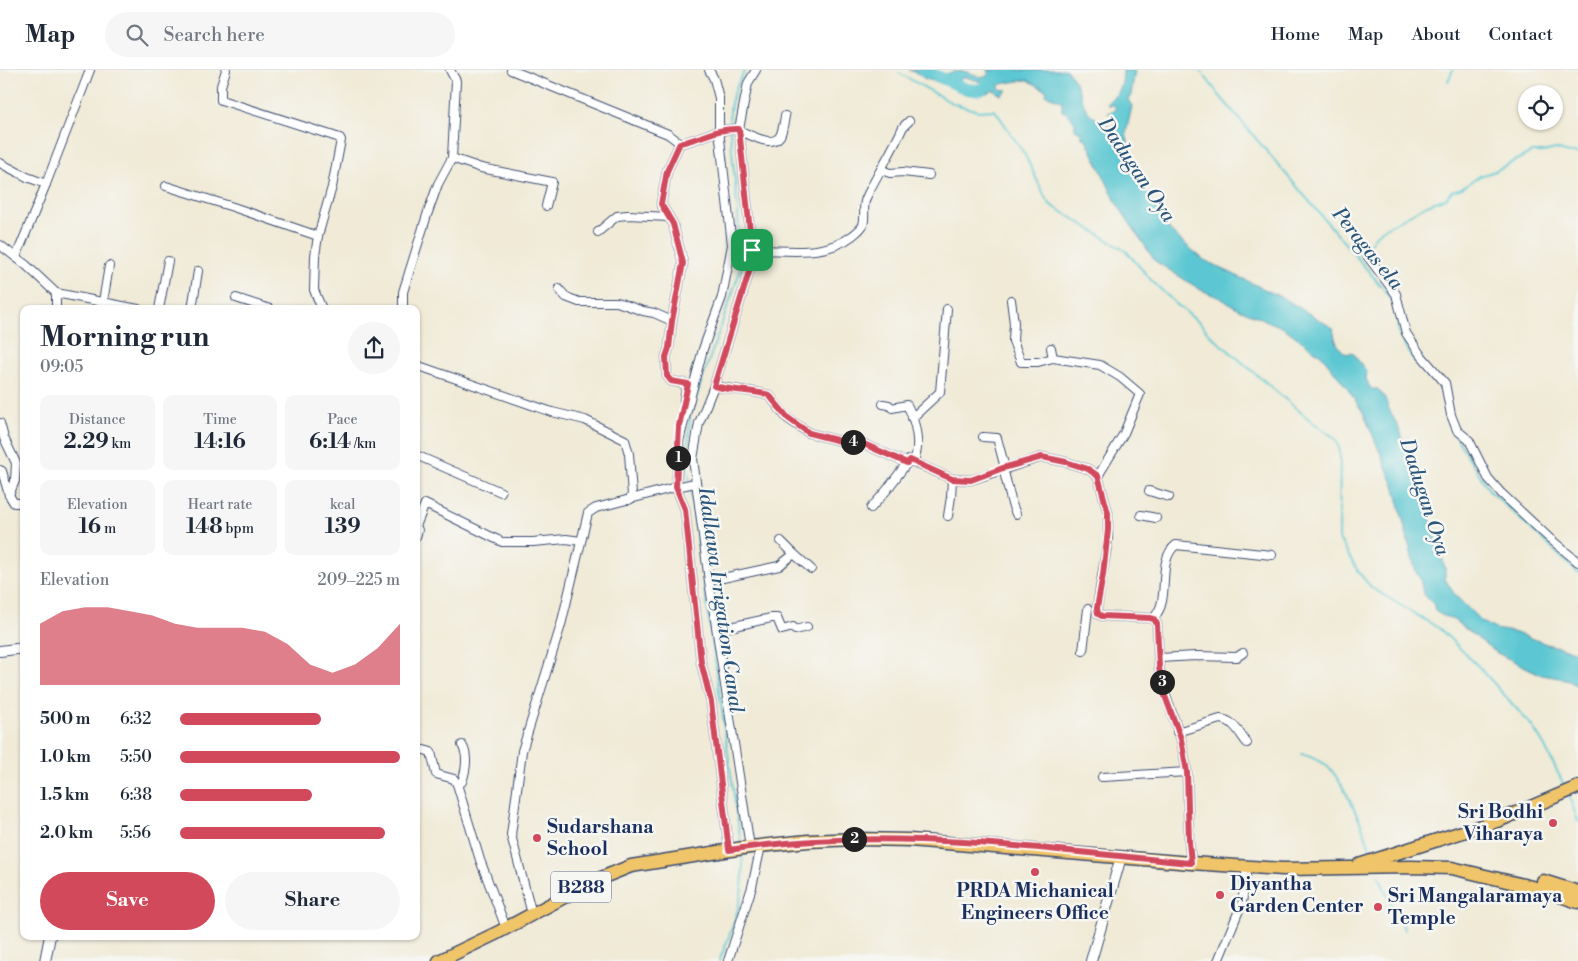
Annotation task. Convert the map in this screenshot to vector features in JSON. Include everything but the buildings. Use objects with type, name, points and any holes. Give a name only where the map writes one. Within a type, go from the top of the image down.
[{"type":"main road","name":"B288","points":[[439,961],[596,880],[631,866],[755,846],[810,840],[909,840],[1247,867],[1303,870],[1348,868],[1500,820],[1578,787]]},
{"type":"main road","points":[[1348,868],[1452,868],[1518,880],[1536,888],[1577,898]]},
{"type":"street","points":[[16,257],[90,70]]},
{"type":"street","points":[[226,70],[221,86],[222,100],[340,138],[341,140],[339,157],[318,236],[314,290],[320,305]]},
{"type":"street","points":[[402,305],[403,292],[427,215],[438,184],[452,158],[456,81],[450,70]]},
{"type":"street","points":[[511,70],[668,134],[680,143],[731,130],[771,141],[778,138],[786,116]]},
{"type":"street","points":[[709,70],[714,79],[731,130],[753,259],[714,386],[699,424],[691,484],[710,581],[755,846],[752,887],[728,961]]},
{"type":"street","points":[[679,441],[703,349],[722,297],[732,245],[731,130],[748,83],[756,70]]},
{"type":"street","points":[[752,250],[816,252],[831,248],[857,232],[863,224],[864,203],[903,127],[909,121]]},
{"type":"street","points":[[680,143],[667,171],[661,204],[673,224],[683,263],[666,357],[667,376],[671,381],[688,384],[679,426],[676,487],[685,509],[701,662],[711,702],[729,850]]},
{"type":"street","points":[[452,158],[481,168],[552,182],[546,206]]},
{"type":"street","points":[[0,163],[27,177],[46,184]]},
{"type":"street","points":[[881,170],[890,174],[898,171],[929,175]]},
{"type":"street","points":[[166,186],[318,236]]},
{"type":"street","points":[[598,232],[617,216],[628,214],[668,217]]},
{"type":"street","points":[[0,245],[56,293],[118,305]]},
{"type":"street","points":[[1362,249],[1396,294],[1406,332],[1420,354],[1446,383],[1451,415],[1457,430],[1469,440],[1488,478],[1501,493],[1548,537],[1578,562]]},
{"type":"street","points":[[160,305],[168,261]]},
{"type":"street","points":[[103,302],[109,266]]},
{"type":"street","points":[[193,305],[198,271]]},
{"type":"street","points":[[559,289],[562,293],[579,302],[617,302],[654,313],[672,321]]},
{"type":"street","points":[[56,293],[56,305]]},
{"type":"street","points":[[236,298],[258,305]]},
{"type":"street","points":[[1012,300],[1013,342],[1021,362],[1038,362],[1053,358],[1100,365],[1140,394],[1124,433],[1098,476]]},
{"type":"street","points":[[912,418],[940,392],[947,309]]},
{"type":"street","points":[[1050,348],[1053,358]]},
{"type":"street","points":[[420,365],[552,412],[585,420],[626,440],[632,495],[629,500]]},
{"type":"street","points":[[714,386],[769,395],[788,418],[809,433],[866,445],[952,479],[971,480],[1042,457],[1088,469],[1098,476],[1108,513],[1107,548],[1097,608],[1098,614],[1102,616],[1154,619]]},
{"type":"street","points":[[871,508],[916,456],[915,428],[907,405],[892,408],[889,405],[883,404]]},
{"type":"street","points":[[0,423],[4,438],[16,463],[15,482],[9,495]]},
{"type":"street","points":[[915,428],[925,426]]},
{"type":"street","points":[[983,437],[997,438],[1016,514]]},
{"type":"street","points":[[420,457],[501,492]]},
{"type":"street","points":[[0,470],[2,471],[9,495],[14,503],[20,503]]},
{"type":"street","points":[[948,516],[952,479]]},
{"type":"street","points":[[532,914],[511,835],[522,751],[561,625],[588,513],[596,508],[691,484]]},
{"type":"street","points":[[1149,491],[1169,497]]},
{"type":"street","points":[[420,516],[425,504],[502,542],[581,540]]},
{"type":"street","points":[[1141,515],[1156,518]]},
{"type":"street","points":[[781,541],[811,569]]},
{"type":"street","points":[[1154,619],[1161,604],[1163,580],[1169,551],[1176,545],[1272,555]]},
{"type":"street","points":[[710,581],[779,566],[794,554]]},
{"type":"street","points":[[1083,651],[1088,609]]},
{"type":"street","points":[[717,630],[771,618],[777,618],[782,630],[793,627],[795,630],[807,626]]},
{"type":"street","points":[[1154,619],[1157,624],[1162,688],[1181,739],[1187,772],[1191,863]]},
{"type":"street","points":[[0,651],[20,648]]},
{"type":"street","points":[[1159,658],[1196,656],[1236,658],[1243,653]]},
{"type":"street","points":[[1177,732],[1220,719],[1231,722],[1247,742]]},
{"type":"street","points":[[457,784],[462,782],[467,764],[465,750],[462,745]]},
{"type":"street","points":[[420,750],[431,752],[436,774],[454,779],[457,784],[480,860],[506,928]]},
{"type":"street","points":[[1102,777],[1187,772]]},
{"type":"street","points":[[1091,961],[1121,857]]},
{"type":"street","points":[[1218,961],[1242,903],[1247,867]]},
{"type":"street","points":[[45,961],[49,940]]},
{"type":"water","points":[[909,70],[934,70],[945,74],[964,72],[981,78],[987,76],[989,73],[987,70],[1066,70],[1073,78],[1086,109],[1100,121],[1116,129],[1114,116],[1108,113],[1116,109],[1114,105],[1107,105],[1120,90],[1123,70],[1135,70],[1131,95],[1128,100],[1132,106],[1126,133],[1133,161],[1152,202],[1171,232],[1204,260],[1285,299],[1333,328],[1339,346],[1347,354],[1352,352],[1367,372],[1366,379],[1371,389],[1378,389],[1385,398],[1401,433],[1435,533],[1445,568],[1445,579],[1455,595],[1481,621],[1495,629],[1513,632],[1578,652],[1578,686],[1565,679],[1542,675],[1497,653],[1451,618],[1435,611],[1432,602],[1424,594],[1420,578],[1416,573],[1395,488],[1363,412],[1347,388],[1322,356],[1284,328],[1201,290],[1155,261],[1117,204],[1086,139],[1082,137],[1081,132],[1075,129],[1075,122],[1066,112],[1062,111],[1062,101],[1046,95],[1047,91],[1029,80],[999,85],[999,89],[1007,90],[1001,95],[993,90],[987,93],[981,92],[982,89],[979,86],[982,84],[981,82],[965,77],[958,80],[967,85],[967,89],[925,79]]},
{"type":"waterway","name":"Idallawa Irrigation Canal","points":[[730,127],[730,110],[733,97],[745,70]]},
{"type":"waterway","name":"Dadugan Oya","points":[[923,70],[967,89],[975,90],[982,89],[997,77],[1012,70]]},
{"type":"waterway","name":"Peragas ela","points":[[1200,70],[1219,95],[1382,287],[1395,306]]},
{"type":"waterway","points":[[1448,81],[1453,70]]},
{"type":"waterway","points":[[899,73],[952,103],[978,111],[994,110],[1025,155],[1046,199],[1051,205],[1126,251],[1152,281],[1203,326],[1209,334],[1311,421],[1335,438],[1340,451],[1339,539],[1359,573],[1372,588],[1440,629],[1481,669],[1532,726],[1544,745],[1565,787]]},
{"type":"waterway","name":"Idallawa Irrigation Canal","points":[[690,482],[687,468],[690,415],[740,271],[738,212],[730,131]]},
{"type":"waterway","points":[[1365,250],[1382,230],[1427,205],[1446,198],[1452,191],[1462,188],[1480,176],[1495,171],[1532,152],[1556,149],[1568,153],[1578,153]]},
{"type":"waterway","name":"Peragas ela","points":[[1397,313],[1398,330],[1404,345],[1414,360],[1437,383],[1442,392],[1449,426],[1489,490],[1578,573]]},
{"type":"waterway","name":"Idallawa Irrigation Canal","points":[[690,487],[741,844]]},
{"type":"waterway","points":[[1302,754],[1322,762],[1340,783],[1354,808],[1372,856]]},
{"type":"waterway","points":[[1569,796],[1578,821]]},
{"type":"waterway","name":"Idallawa Irrigation Canal","points":[[719,961],[730,935],[741,895],[743,881],[742,853]]},
{"type":"waterway","points":[[1379,876],[1405,930]]},
{"type":"place","name":"Sri Bodhi Viharaya","points":[[1553,823]]},
{"type":"place","name":"Sudarshana School","points":[[537,838]]},
{"type":"place","name":"PRDA Michanical Engineers Office","points":[[1035,872]]},
{"type":"place","name":"Diyantha Garden Center","points":[[1220,895]]},
{"type":"place","name":"Sri Mangalaramaya Temple","points":[[1378,907]]},
{"type":"route","points":[[739,129],[752,250],[753,259],[714,386],[769,395],[788,418],[809,433],[830,439],[866,445],[907,463],[910,460],[952,479],[971,480],[1003,468],[1042,457],[1088,469],[1098,476],[1108,513],[1108,539],[1097,608],[1098,614],[1102,616],[1150,618],[1154,619],[1157,624],[1162,688],[1181,739],[1187,772],[1191,863],[909,840],[857,839],[808,841],[729,850],[711,702],[701,662],[685,509],[676,487],[679,426],[688,384],[671,381],[667,376],[666,357],[683,263],[673,224],[661,204],[667,171],[680,143],[719,130],[739,129]]}]
